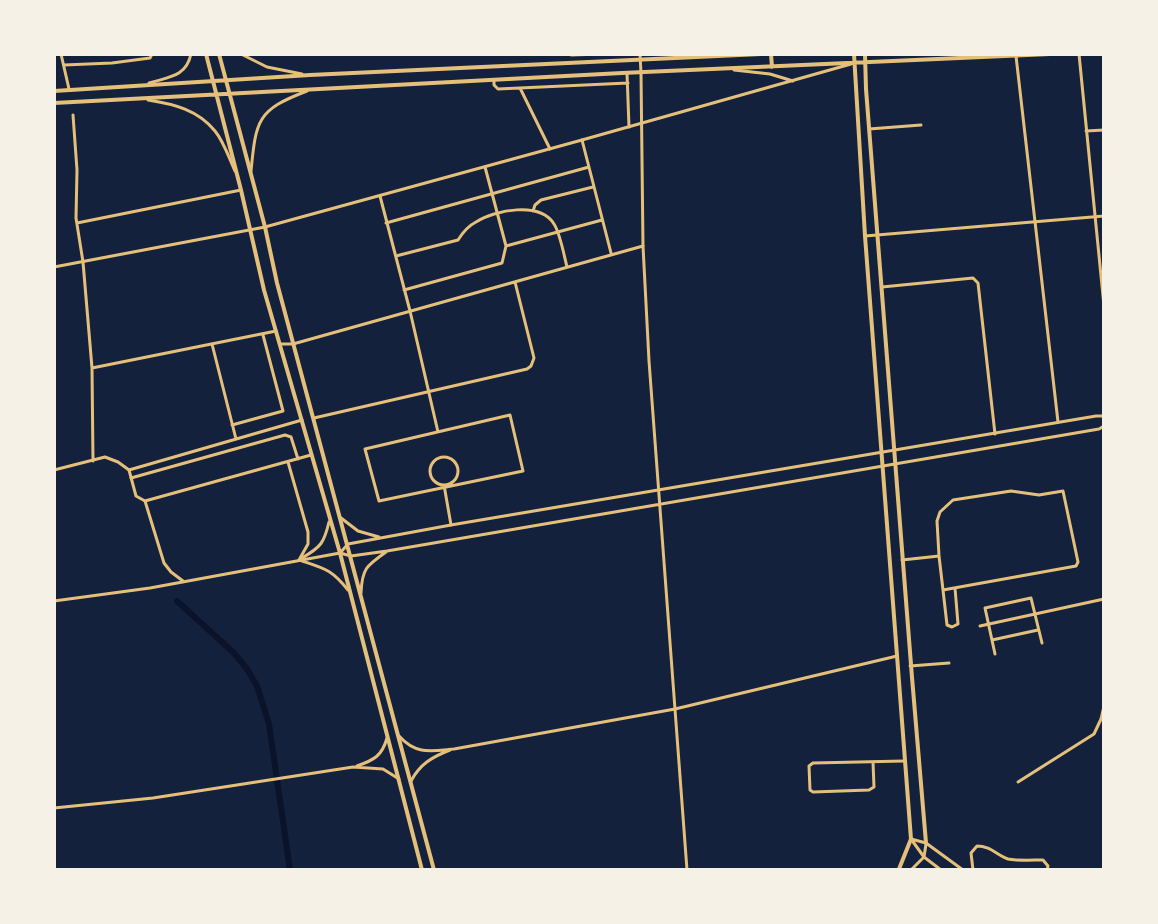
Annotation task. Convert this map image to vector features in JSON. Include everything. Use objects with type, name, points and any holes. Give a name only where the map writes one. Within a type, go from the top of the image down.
[{"type":"main road","points":[[206,54],[276,331],[340,553],[422,870]]},
{"type":"main road","points":[[219,54],[434,870]]},
{"type":"main road","points":[[54,91],[310,75],[761,54]]},
{"type":"main road","points":[[771,54],[772,67]]},
{"type":"main road","points":[[854,54],[911,839],[898,869]]},
{"type":"main road","points":[[865,54],[926,843]]},
{"type":"main road","points":[[54,103],[1050,54]]},
{"type":"street","points":[[61,54],[69,90]]},
{"type":"street","points":[[64,65],[112,63],[150,58],[152,54]]},
{"type":"street","points":[[139,86],[177,75],[188,66],[191,54]]},
{"type":"street","points":[[241,54],[267,67],[310,75]]},
{"type":"street","points":[[572,63],[571,55],[601,54]]},
{"type":"street","points":[[640,54],[643,246],[687,870]]},
{"type":"street","points":[[1079,54],[1104,306]]},
{"type":"street","points":[[1016,56],[1058,422]]},
{"type":"street","points":[[54,267],[265,227],[854,63]]},
{"type":"street","points":[[730,69],[770,74],[793,81]]},
{"type":"street","points":[[627,73],[629,127]]},
{"type":"street","points":[[494,80],[498,89],[628,83]]},
{"type":"street","points":[[251,175],[255,137],[262,118],[279,102],[313,88]]},
{"type":"street","points":[[520,88],[550,149]]},
{"type":"street","points":[[141,98],[177,105],[201,117],[217,133],[238,178]]},
{"type":"street","points":[[73,115],[77,223],[92,368],[93,461]]},
{"type":"street","points":[[869,129],[921,125]]},
{"type":"street","points":[[1086,131],[1104,130]]},
{"type":"street","points":[[582,140],[611,254]]},
{"type":"street","points":[[404,290],[502,263],[506,246],[485,167]]},
{"type":"street","points":[[386,223],[589,167]]},
{"type":"street","points":[[533,211],[541,200],[593,187]]},
{"type":"street","points":[[77,223],[241,190]]},
{"type":"street","points":[[380,196],[438,432]]},
{"type":"street","points":[[396,256],[458,240],[475,222],[498,213],[520,210],[545,214],[555,224],[567,267]]},
{"type":"street","points":[[865,236],[1104,216]]},
{"type":"street","points":[[506,246],[602,220]]},
{"type":"street","points":[[280,344],[293,344],[643,246]]},
{"type":"street","points":[[882,287],[973,278],[978,283],[995,434]]},
{"type":"street","points":[[314,418],[527,369],[534,358],[515,282]]},
{"type":"street","points":[[92,368],[276,331]]},
{"type":"street","points":[[232,425],[283,411],[263,334]]},
{"type":"street","points":[[212,344],[236,439]]},
{"type":"street","points":[[510,415],[523,471],[379,501],[365,449],[438,432],[510,415]]},
{"type":"street","points":[[340,553],[348,544],[451,525],[1104,416]]},
{"type":"street","points":[[129,470],[302,420]]},
{"type":"street","points":[[54,601],[150,588],[340,553],[351,556],[387,551],[1104,426]]},
{"type":"street","points":[[131,478],[285,435],[291,437],[298,459]]},
{"type":"street","points":[[145,501],[312,455]]},
{"type":"street","points":[[54,470],[105,457],[129,470],[136,496],[145,501],[164,563],[183,581]]},
{"type":"street","points":[[442,457],[454,462],[458,470],[455,478],[444,486],[430,475],[434,462],[442,457]]},
{"type":"street","points":[[288,462],[308,532],[308,544],[299,560]]},
{"type":"street","points":[[444,486],[451,525]]},
{"type":"street","points":[[943,590],[1076,566],[1078,562],[1063,491],[1039,495],[1011,491],[953,500],[940,512],[937,521],[939,556],[947,625],[952,627],[958,624],[955,588]]},
{"type":"street","points":[[341,518],[358,531],[382,538]]},
{"type":"street","points":[[299,560],[318,548],[325,539],[330,519]]},
{"type":"street","points":[[361,593],[362,574],[369,564],[387,551]]},
{"type":"street","points":[[902,560],[939,556]]},
{"type":"street","points":[[299,560],[329,570],[351,594]]},
{"type":"street","points":[[995,654],[985,608],[1031,598],[1042,643]]},
{"type":"street","points":[[980,626],[1104,599]]},
{"type":"street","points":[[992,640],[1038,630]]},
{"type":"street","points":[[398,734],[410,746],[422,751],[454,749],[675,709],[897,656]]},
{"type":"street","points":[[910,666],[949,663]]},
{"type":"street","points":[[1018,782],[1094,734],[1104,706]]},
{"type":"street","points":[[353,767],[376,758],[384,749],[388,736]]},
{"type":"street","points":[[411,781],[429,759],[454,749]]},
{"type":"street","points":[[873,762],[874,787],[869,790],[810,790],[809,766],[813,763],[904,761]]},
{"type":"street","points":[[54,808],[153,798],[353,767],[383,769],[399,779]]},
{"type":"street","points":[[911,839],[926,843],[963,870]]},
{"type":"street","points":[[911,839],[924,857],[941,870]]},
{"type":"street","points":[[911,870],[924,857],[926,843]]},
{"type":"street","points":[[973,870],[971,853],[977,846],[985,846],[1012,860],[1043,860],[1048,866],[1047,870]]},
{"type":"waterway","points":[[177,601],[234,653],[257,686],[269,724],[290,870]]}]
